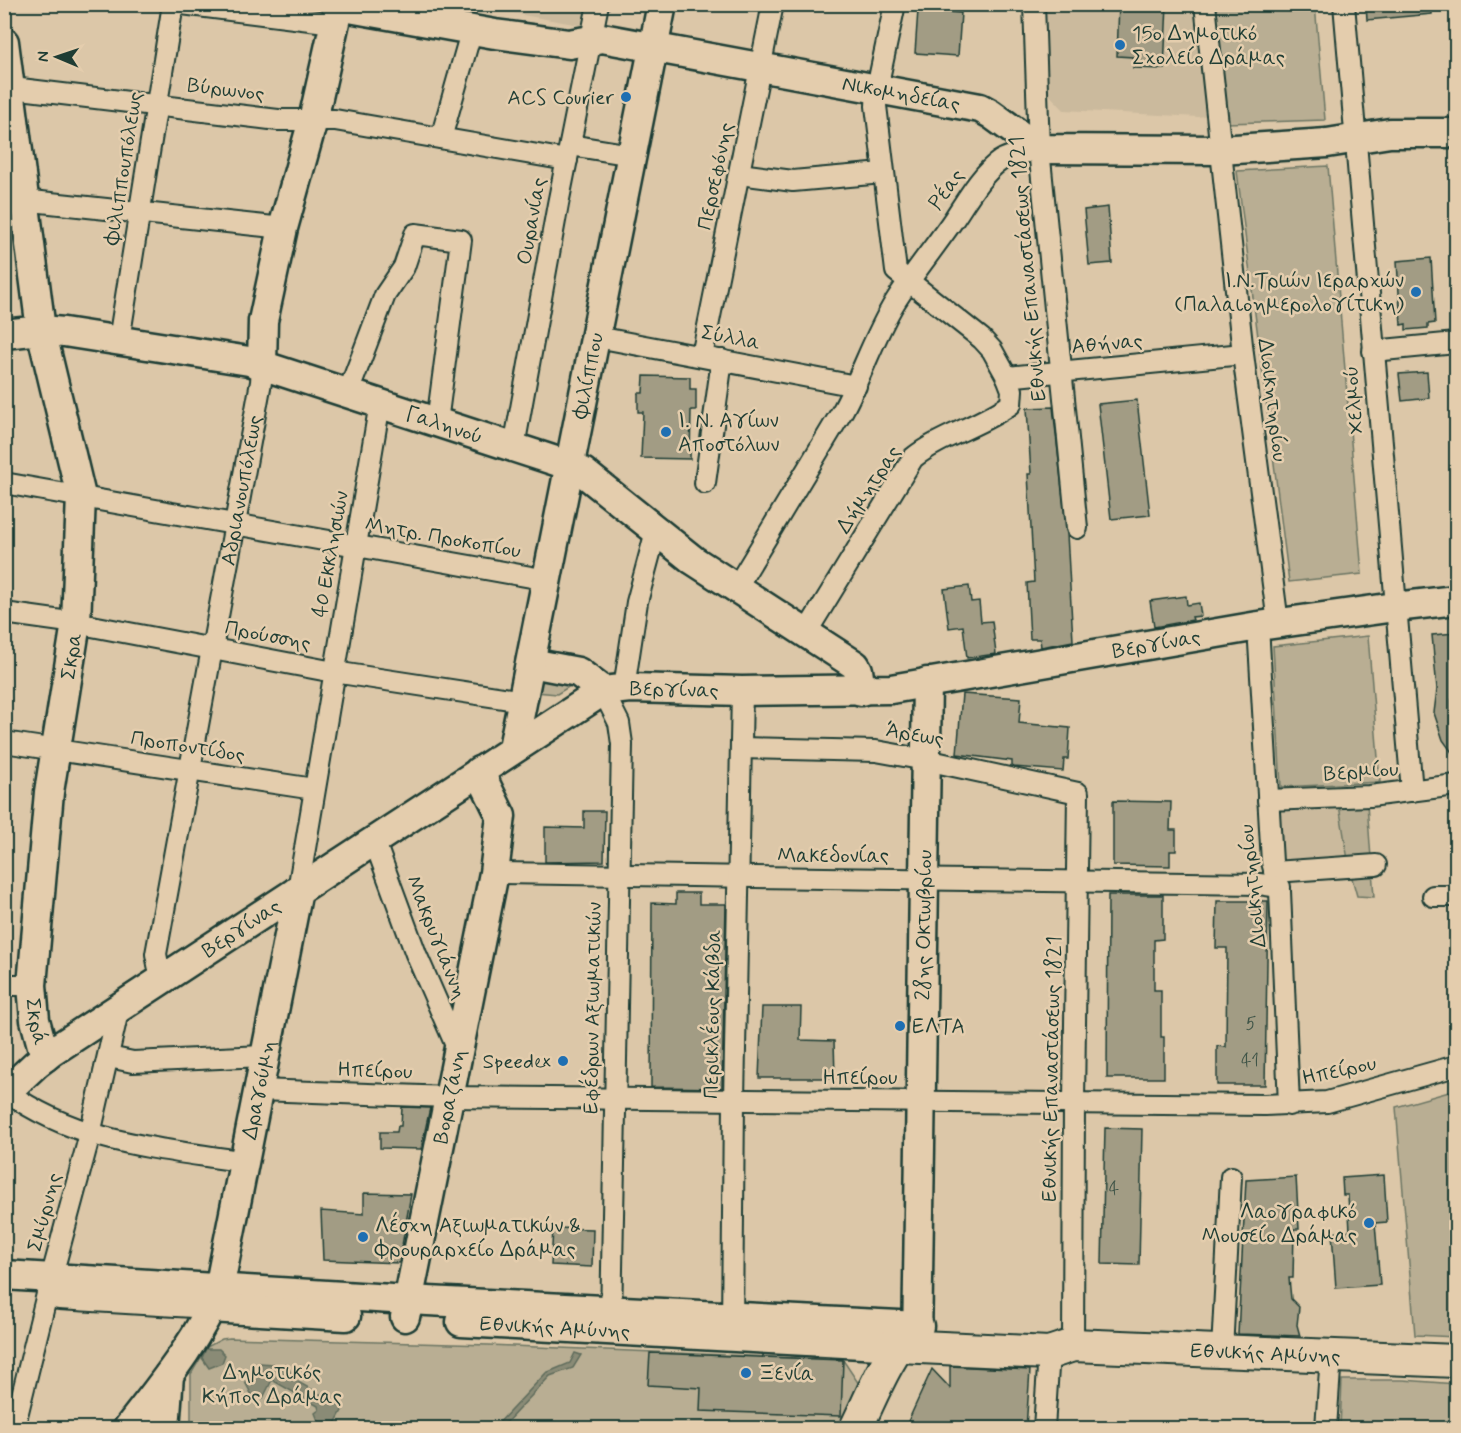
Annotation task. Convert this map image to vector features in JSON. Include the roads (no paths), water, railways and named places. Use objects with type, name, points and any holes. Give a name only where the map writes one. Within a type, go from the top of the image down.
[{"type":"main road","name":"Εθνικής Αμύνης","points":[[912,1340],[1032,1331],[1051,1334],[1061,1349],[1222,1351],[1456,1361]]},
{"type":"main road","points":[[856,1428],[873,1395],[912,1340]]},
{"type":"main road","points":[[877,1428],[914,1358],[912,1340]]},
{"type":"street","name":"Φιλιππουπόλεως","points":[[119,340],[173,4]]},
{"type":"street","name":"Νικομηδείας","points":[[182,4],[337,11],[569,44],[602,38],[980,108],[992,114],[1039,149]]},
{"type":"street","name":"Ουρανίας","points":[[514,447],[568,152],[598,4]]},
{"type":"street","name":"Φιλίππου","points":[[513,748],[662,4]]},
{"type":"street","name":"Περσεφόνης","points":[[702,356],[762,68],[773,4]]},
{"type":"street","points":[[895,4],[877,88],[876,106],[894,269],[982,339],[992,350],[1007,377]]},
{"type":"street","name":"Εθνικής Επαναστάσεως 1821","points":[[1034,4],[1039,149],[1077,528]]},
{"type":"street","name":"Διοικητηρίου","points":[[1204,4],[1243,354],[1268,625],[1268,800],[1277,880],[1288,1105]]},
{"type":"street","name":"Χελμού","points":[[1344,4],[1412,791]]},
{"type":"street","name":"Αδριανουπόλεως","points":[[161,980],[156,954],[261,382],[263,321],[283,228],[313,120],[337,11]]},
{"type":"street","points":[[441,138],[472,29]]},
{"type":"street","name":"Σκρα","points":[[4,42],[15,198],[41,330],[81,496],[76,623],[55,750],[32,985]]},
{"type":"street","name":"Βύρωνος","points":[[7,87],[278,120],[335,120],[441,138],[568,152],[632,155]]},
{"type":"street","points":[[1039,149],[1220,150],[1327,143],[1390,133],[1456,133]]},
{"type":"street","name":"Ρέας","points":[[909,281],[994,165],[1004,158],[1039,149]]},
{"type":"street","points":[[740,174],[793,181],[883,173]]},
{"type":"street","points":[[15,198],[283,228]]},
{"type":"street","points":[[348,393],[385,295],[404,267],[415,234],[461,240],[437,422]]},
{"type":"street","points":[[736,588],[856,386],[876,337],[909,281]]},
{"type":"street","name":"Γαληνού","points":[[4,333],[41,330],[237,358],[571,465],[583,472],[693,560],[855,665],[861,691]]},
{"type":"street","name":"Σύλλα","points":[[597,337],[856,386]]},
{"type":"street","points":[[1373,351],[1456,343]]},
{"type":"street","name":"Αθήνας","points":[[1007,377],[1243,354]]},
{"type":"street","points":[[705,483],[722,360]]},
{"type":"street","name":"Δήμητρας","points":[[806,633],[913,458],[936,444],[1000,413],[1011,404],[1012,390],[1007,377]]},
{"type":"street","name":"40 Εκκλησιών","points":[[298,890],[380,404]]},
{"type":"street","name":"Μητρ. Προκοπίου","points":[[4,483],[548,580]]},
{"type":"street","points":[[531,663],[578,672],[613,690],[656,531]]},
{"type":"street","name":"Βεργίνας","points":[[6,1093],[45,1057],[119,1007],[513,748],[613,690],[742,692],[891,689],[1268,625],[1456,600]]},
{"type":"street","name":"Προύσσης","points":[[4,613],[76,623],[334,672],[523,701]]},
{"type":"street","points":[[800,691],[827,668],[832,650]]},
{"type":"street","name":"28ης Οκτωβρίου","points":[[912,1340],[922,1102],[927,682]]},
{"type":"street","name":"Εφέδρων Αξιωματικών","points":[[611,1320],[621,734],[613,690]]},
{"type":"street","name":"Περικλέους Κάβδα","points":[[732,1326],[742,692]]},
{"type":"street","name":"Προποντίδος","points":[[4,742],[314,789]]},
{"type":"street","name":"Άρεως","points":[[741,748],[863,750],[926,760],[1078,793]]},
{"type":"street","name":"Βοραζάνη","points":[[406,1309],[494,873],[501,816],[479,771]]},
{"type":"street","name":"Βερμίου","points":[[1268,800],[1370,796],[1456,786]]},
{"type":"street","name":"Εθνικής Επαναστάσεως 1821","points":[[1044,1428],[1061,1349],[1074,1102],[1078,793]]},
{"type":"street","name":"Μακρυγιάννη","points":[[374,840],[416,954],[458,1050]]},
{"type":"street","name":"Μακεδονίας","points":[[494,873],[738,879],[1077,880],[1259,884],[1376,865]]},
{"type":"street","name":"Δραγούμη","points":[[215,1298],[298,890]]},
{"type":"street","points":[[1433,896],[1456,896]]},
{"type":"street","points":[[4,985],[32,985]]},
{"type":"street","name":"Σκρά","points":[[32,985],[35,1020],[45,1057]]},
{"type":"street","name":"Σμύρνης","points":[[20,1425],[51,1279],[90,1134],[119,1007]]},
{"type":"street","points":[[109,1057],[133,1062],[265,1056]]},
{"type":"street","name":"Ηπείρου","points":[[259,1090],[614,1099],[1288,1105],[1327,1102],[1456,1066]]},
{"type":"street","points":[[6,1093],[51,1120],[90,1134],[122,1142],[244,1162]]},
{"type":"street","points":[[1222,1351],[1231,1177]]},
{"type":"street","name":"Εθνικής Αμύνης","points":[[4,1275],[215,1298],[732,1326],[912,1340]]},
{"type":"street","points":[[128,1428],[169,1375],[215,1298]]},
{"type":"street","name":"Εθνικής Αμύνης","points":[[732,1326],[845,1343],[912,1340]]},
{"type":"street","points":[[845,1343],[857,1354],[864,1365],[873,1395]]},
{"type":"street","points":[[1326,1428],[1331,1355]]},
{"type":"street","points":[[165,1428],[169,1375]]},
{"type":"place","name":"15ο Δημοτικό Σχολείο Δράμας","points":[[1120,45]]},
{"type":"place","name":"ACS Courier","points":[[626,97]]},
{"type":"place","name":"Ι.Ν.Τριών Ιεραρχών (Παλαιοημερολογίτικη)","points":[[1416,292]]},
{"type":"place","name":"Ι. Ν. Αγίων Αποστόλων","points":[[666,432]]},
{"type":"place","name":"ΕΛΤΑ","points":[[900,1026]]},
{"type":"place","name":"Speedex","points":[[563,1061]]},
{"type":"place","name":"Λαογραφικό Μουσείο Δράμας","points":[[1369,1223]]},
{"type":"place","name":"Λέσχη Αξιωματικών & Φρουραρχείο Δράμας","points":[[363,1237]]},
{"type":"place","name":"Ξενία","points":[[746,1373]]},
{"type":"park label","name":"Δημοτικός Κήπος Δράμας","points":[[272,1384]]}]
